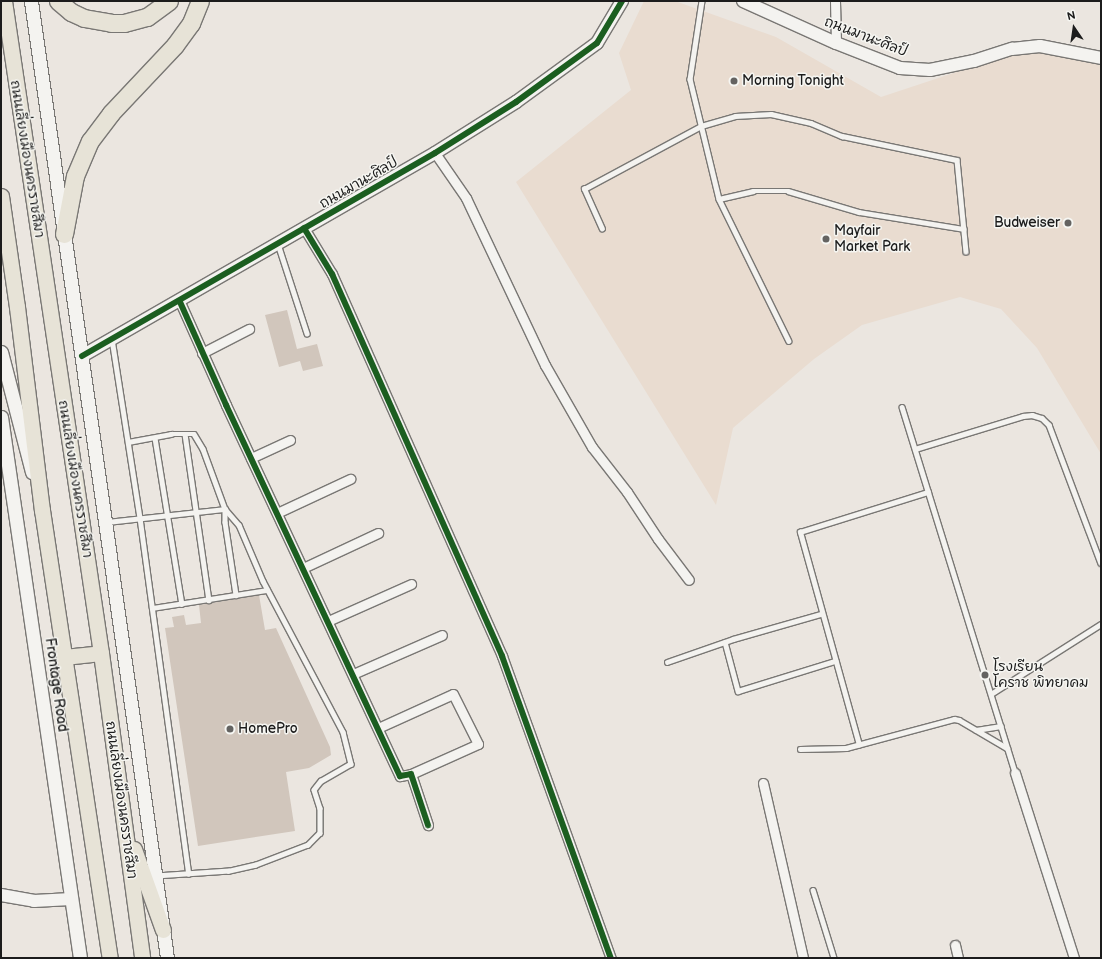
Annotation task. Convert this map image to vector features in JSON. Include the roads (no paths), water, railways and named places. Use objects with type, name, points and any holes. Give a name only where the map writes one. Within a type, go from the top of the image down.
[{"type":"highway","name":"ถนนเลี่ยงเมืองนครราชสีมา","points":[[4,1],[101,653],[142,958]]},
{"type":"highway","points":[[58,1],[71,12],[84,18],[111,23],[124,23],[147,17],[169,1]]},
{"type":"highway","points":[[64,234],[74,176],[90,141],[111,113],[158,65],[183,34],[200,1]]},
{"type":"highway","points":[[1,196],[17,307],[42,510],[110,958]]},
{"type":"highway","points":[[64,657],[101,653]]},
{"type":"highway","points":[[124,822],[163,930]]},
{"type":"main road","points":[[32,1],[167,958]]},
{"type":"main road","points":[[1,352],[42,510]]},
{"type":"main road","name":"Frontage Road","points":[[1,417],[80,958]]},
{"type":"street","name":"ถนนมานะศิลป์","points":[[82,356],[180,302],[304,228],[435,153],[516,102],[597,43],[622,1]]},
{"type":"street","name":"ถนนมานะศิลป์","points":[[744,1],[836,43],[900,68],[930,70],[974,61],[1012,49],[1040,46],[1101,58]]},
{"type":"street","points":[[835,1],[836,43]]},
{"type":"street","points":[[435,153],[466,198],[545,365],[592,447],[627,492],[658,539],[689,580]]},
{"type":"street","points":[[304,228],[332,274],[502,656],[611,958]]},
{"type":"street","points":[[180,302],[202,353],[400,776],[411,774],[478,744],[453,694],[378,728]]},
{"type":"street","points":[[202,353],[249,329]]},
{"type":"street","points":[[251,458],[290,440]]},
{"type":"street","points":[[277,513],[350,479]]},
{"type":"street","points":[[303,568],[378,533]]},
{"type":"street","points":[[328,621],[411,584]]},
{"type":"street","points":[[353,674],[442,635]]},
{"type":"street","points":[[1015,773],[1074,958]]},
{"type":"street","points":[[411,774],[428,825]]},
{"type":"street","points":[[763,783],[803,958]]},
{"type":"street","points":[[1,895],[34,901],[71,898]]},
{"type":"street","points":[[954,945],[958,958]]},
{"type":"lane","points":[[702,1],[690,79],[719,199],[789,341]]},
{"type":"lane","points":[[602,229],[584,189],[701,126],[735,116],[771,114],[811,123],[842,136],[957,160],[966,252]]},
{"type":"lane","points":[[719,199],[753,191],[788,191],[859,212],[964,229]]},
{"type":"lane","points":[[278,244],[307,333]]},
{"type":"lane","points":[[112,340],[140,518],[189,874]]},
{"type":"lane","points":[[902,407],[1015,773]]},
{"type":"lane","points":[[915,449],[1023,416],[1032,415],[1042,418],[1049,425],[1101,563]]},
{"type":"lane","points":[[128,442],[171,434],[194,434],[204,449],[225,509],[225,522],[236,595]]},
{"type":"lane","points":[[185,434],[209,600]]},
{"type":"lane","points":[[155,438],[182,604]]},
{"type":"lane","points":[[858,744],[821,614],[800,532],[928,492]]},
{"type":"lane","points":[[106,522],[225,509]]},
{"type":"lane","points":[[156,876],[228,871],[256,865],[308,845],[320,834],[320,808],[314,790],[321,781],[351,764],[343,732],[267,590],[239,525],[225,509]]},
{"type":"lane","points":[[152,608],[267,590]]},
{"type":"lane","points":[[667,662],[725,642],[821,614]]},
{"type":"lane","points":[[991,694],[1101,624]]},
{"type":"lane","points":[[725,642],[738,691],[835,661]]},
{"type":"lane","points":[[800,749],[838,749],[948,720],[959,720],[1007,748]]},
{"type":"lane","points":[[976,730],[1001,726]]},
{"type":"lane","points":[[813,890],[834,958]]},
{"type":"place","name":"Morning Tonight","points":[[734,81]]},
{"type":"place","name":"Budweiser","points":[[1068,223]]},
{"type":"place","name":"Mayfair Market Park","points":[[826,239]]},
{"type":"place","name":"โรงเรียน โคราช พิทยาคม","points":[[985,675]]},
{"type":"place","name":"HomePro","points":[[230,729]]}]
